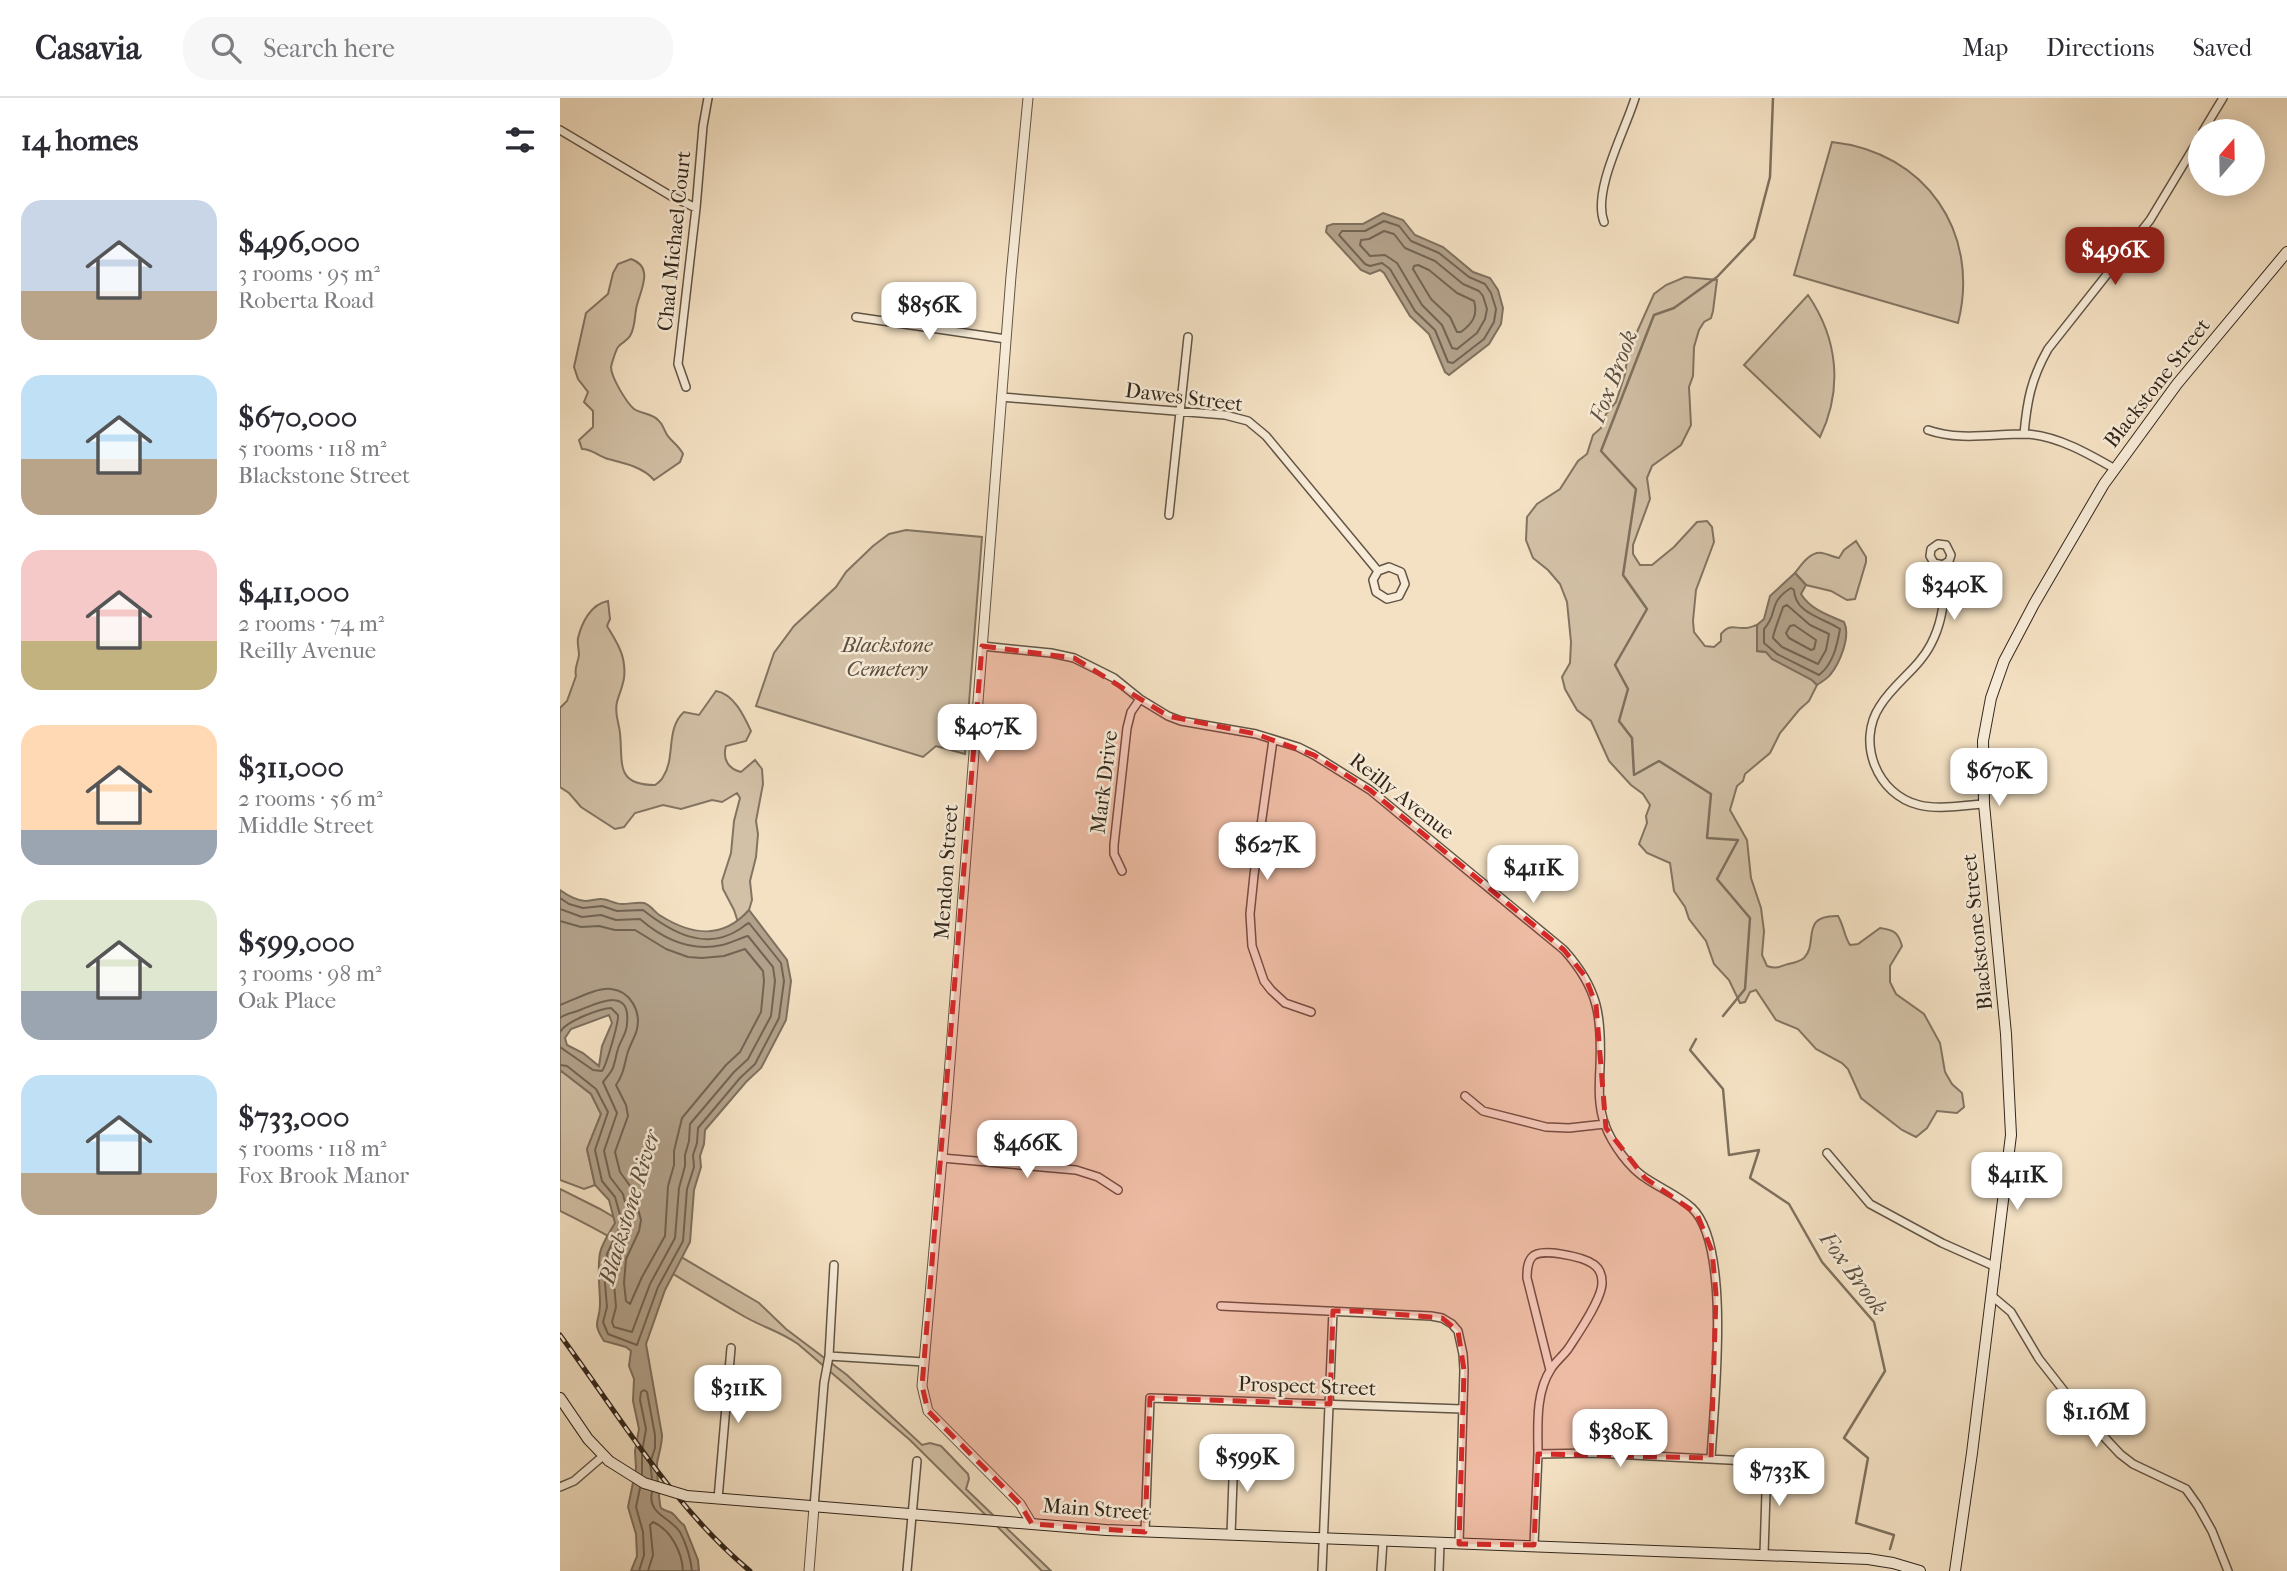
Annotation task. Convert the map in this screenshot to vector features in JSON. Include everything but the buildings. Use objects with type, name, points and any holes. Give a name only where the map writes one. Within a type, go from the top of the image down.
[{"type":"main road","name":"Blackstone Street","points":[[1955,1571],[1996,1267],[2009,1158],[2011,1115],[1984,804],[1983,741],[1986,718],[1996,679],[2034,604],[2088,510],[2177,384],[2287,252]]},
{"type":"main road","name":"Main Street","points":[[561,1400],[588,1439],[606,1458],[637,1480],[687,1496],[1145,1532],[1868,1559],[1920,1571]]},
{"type":"street","name":"Chad Michael Court","points":[[686,387],[678,364],[708,98]]},
{"type":"street","name":"Mendon Street","points":[[1028,98],[1001,397],[922,1387],[928,1411],[1020,1504],[1032,1524]]},
{"type":"street","points":[[1604,222],[1601,215],[1601,196],[1635,98]]},
{"type":"street","points":[[2210,119],[2223,98]]},
{"type":"street","points":[[560,130],[696,208]]},
{"type":"street","points":[[2024,434],[2029,392],[2035,373],[2048,349],[2150,219],[2188,157]]},
{"type":"street","points":[[856,317],[1006,339]]},
{"type":"street","points":[[1170,515],[1188,337]]},
{"type":"street","name":"Dawes Street","points":[[1001,397],[1235,417],[1255,425],[1378,571]]},
{"type":"street","points":[[1928,430],[1951,436],[2024,434],[2062,444],[2115,469]]},
{"type":"street","points":[[1943,565],[1944,600],[1932,643],[1924,656],[1882,702],[1872,721],[1871,755],[1885,782],[1898,796],[1916,804],[1934,807],[1984,804]]},
{"type":"street","name":"Dawes Street","points":[[1389,567],[1401,572],[1405,582],[1401,594],[1389,599],[1377,594],[1373,582],[1378,571],[1389,567]]},
{"type":"street","name":"Reilly Avenue","points":[[982,646],[1074,658],[1114,678],[1158,711],[1181,721],[1256,734],[1314,755],[1370,790],[1543,931],[1576,963],[1592,989],[1600,1027],[1599,1093],[1605,1125],[1634,1168],[1691,1207],[1707,1236],[1714,1273],[1717,1316],[1711,1458]]},
{"type":"street","name":"Mark Drive","points":[[1122,872],[1114,854],[1114,845],[1127,728],[1131,712],[1140,699]]},
{"type":"street","points":[[1273,740],[1257,849],[1250,929],[1257,962],[1271,990],[1285,1003],[1311,1012]]},
{"type":"street","points":[[1465,1096],[1483,1111],[1546,1127],[1605,1125]]},
{"type":"street","points":[[1827,1153],[1870,1205],[1942,1243],[1996,1267]]},
{"type":"street","points":[[942,1158],[1076,1170],[1098,1177],[1118,1191]]},
{"type":"street","points":[[1534,1545],[1538,1415],[1549,1370],[1567,1349],[1603,1284],[1598,1268],[1591,1262],[1547,1252],[1532,1256],[1528,1263],[1527,1278],[1549,1370]]},
{"type":"street","points":[[809,1571],[824,1383],[829,1356],[834,1265]]},
{"type":"street","points":[[1992,1296],[2011,1312],[2039,1359],[2079,1410],[2120,1454],[2133,1464],[2186,1489],[2212,1531],[2228,1571]]},
{"type":"street","points":[[1221,1306],[1431,1316],[1452,1324],[1458,1331],[1464,1370],[1459,1544]]},
{"type":"street","points":[[1322,1571],[1333,1311]]},
{"type":"street","points":[[718,1499],[731,1348]]},
{"type":"street","points":[[829,1356],[924,1362]]},
{"type":"street","name":"Prospect Street","points":[[1145,1532],[1150,1398],[1462,1409]]},
{"type":"street","points":[[1231,1535],[1234,1452]]},
{"type":"street","points":[[1538,1454],[1767,1462],[1764,1554]]},
{"type":"street","points":[[560,1487],[575,1481],[606,1458]]},
{"type":"street","points":[[907,1571],[918,1461]]},
{"type":"street","points":[[1381,1571],[1383,1541]]},
{"type":"street","points":[[1439,1571],[1440,1543]]},
{"type":"highlighted area","points":[[982,646],[1074,658],[1168,716],[1256,734],[1314,755],[1370,790],[1564,950],[1585,976],[1596,1005],[1606,1128],[1645,1178],[1697,1214],[1712,1251],[1716,1294],[1711,1458],[1538,1454],[1534,1545],[1459,1544],[1464,1370],[1458,1331],[1442,1318],[1356,1311],[1333,1311],[1330,1404],[1150,1398],[1145,1532],[1032,1524],[1020,1504],[928,1411],[922,1386]]},
{"type":"green space","points":[[1832,142],[1865,149],[1894,162],[1919,180],[1938,202],[1953,228],[1961,258],[1963,290],[1958,323],[1794,275]]},
{"type":"green space","points":[[631,259],[642,267],[643,286],[632,332],[617,349],[611,367],[613,377],[631,406],[660,422],[683,454],[680,462],[654,480],[633,466],[582,449],[579,440],[593,427],[593,411],[584,402],[588,392],[578,379],[574,367],[586,313],[608,294],[618,264]]},
{"type":"green space","points":[[1685,277],[1717,280],[1713,311],[1711,318],[1704,322],[1699,330],[1694,347],[1693,376],[1689,387],[1691,425],[1681,445],[1652,466],[1647,478],[1650,499],[1633,545],[1633,554],[1640,565],[1652,565],[1674,547],[1697,522],[1707,521],[1712,527],[1714,542],[1696,590],[1694,632],[1705,646],[1714,647],[1721,641],[1721,634],[1727,629],[1757,625],[1757,651],[1766,652],[1817,685],[1809,701],[1780,733],[1770,753],[1745,774],[1743,781],[1737,786],[1730,810],[1747,840],[1751,878],[1761,908],[1764,931],[1762,955],[1767,966],[1780,967],[1804,958],[1814,925],[1826,917],[1838,916],[1850,945],[1858,944],[1880,928],[1892,931],[1899,938],[1902,946],[1890,966],[1890,982],[1896,994],[1924,1014],[1940,1043],[1945,1072],[1952,1084],[1962,1093],[1964,1107],[1957,1113],[1937,1111],[1927,1128],[1916,1137],[1902,1130],[1861,1098],[1848,1069],[1842,1063],[1816,1049],[1798,1029],[1776,1020],[1756,990],[1750,992],[1745,1002],[1740,1003],[1729,980],[1714,964],[1706,941],[1689,919],[1685,907],[1674,891],[1670,863],[1647,853],[1639,844],[1650,805],[1643,794],[1609,761],[1591,721],[1577,710],[1565,689],[1562,677],[1570,663],[1571,642],[1567,602],[1560,584],[1533,558],[1526,540],[1527,517],[1537,504],[1560,489],[1578,461],[1587,454],[1593,435],[1601,428],[1606,414],[1616,402],[1625,374],[1628,352],[1654,294],[1666,285]]},
{"type":"green space","points":[[1808,295],[1826,329],[1834,365],[1832,401],[1820,437],[1744,365]]},
{"type":"green space","name":"Blackstone Cemetery","points":[[906,530],[982,537],[965,754],[936,746],[923,757],[756,706],[774,653],[794,626],[836,587],[846,572],[873,546],[889,534]]},
{"type":"green space","points":[[1856,541],[1866,557],[1866,562],[1855,599],[1847,600],[1831,591],[1806,585],[1795,573],[1806,559],[1814,554],[1822,553],[1839,558],[1844,550]]},
{"type":"green space","points":[[608,601],[610,619],[607,626],[620,650],[624,665],[624,680],[616,710],[622,763],[627,776],[642,784],[655,785],[659,782],[667,769],[672,735],[678,719],[684,712],[699,715],[716,691],[733,701],[751,731],[746,741],[726,746],[725,751],[728,763],[737,771],[741,772],[755,760],[762,769],[763,784],[756,821],[756,857],[750,881],[752,900],[749,910],[738,922],[722,881],[731,853],[734,821],[740,798],[737,793],[722,802],[712,800],[681,809],[663,805],[635,813],[624,827],[615,829],[581,807],[560,787],[560,708],[567,701],[576,676],[578,638],[588,615],[597,606]]},
{"type":"green space","points":[[560,1070],[591,1094],[601,1114],[587,1149],[595,1185],[584,1189],[560,1180]]},
{"type":"green space","points":[[560,1189],[600,1209],[759,1303],[786,1329],[847,1375],[922,1445],[930,1443],[941,1446],[968,1474],[966,1489],[1051,1571],[1042,1571],[910,1440],[798,1344],[747,1318],[560,1211]]},
{"type":"water","points":[[1383,213],[1403,220],[1415,235],[1443,247],[1473,272],[1490,278],[1498,290],[1503,308],[1501,324],[1489,344],[1449,375],[1445,372],[1429,334],[1410,316],[1384,273],[1380,270],[1370,274],[1361,270],[1326,232],[1327,226],[1333,224],[1363,224]]},
{"type":"water","points":[[1795,573],[1806,585],[1801,594],[1805,600],[1820,611],[1844,622],[1846,628],[1845,642],[1837,664],[1829,676],[1817,685],[1772,659],[1766,652],[1757,651],[1757,625],[1764,619],[1770,596]]},
{"type":"water","name":"Blackstone River","points":[[560,890],[571,897],[587,901],[601,899],[619,904],[644,903],[673,923],[696,931],[718,930],[729,926],[749,910],[787,960],[791,981],[786,1020],[761,1068],[705,1130],[700,1156],[701,1167],[694,1190],[690,1242],[665,1290],[646,1344],[662,1435],[657,1463],[660,1505],[684,1525],[698,1560],[699,1571],[631,1571],[637,1556],[636,1534],[628,1507],[636,1468],[635,1451],[639,1429],[633,1401],[634,1379],[629,1366],[631,1351],[604,1341],[597,1326],[600,1253],[615,1223],[609,1200],[595,1185],[587,1149],[601,1114],[591,1094],[560,1070]],"holes":[[[609,1015],[612,1023],[602,1046],[599,1066],[567,1045],[565,1038],[571,1029]]]},
{"type":"waterway","name":"Fox Brook","points":[[1723,1016],[1745,989],[1750,918],[1717,879],[1738,840],[1707,838],[1711,794],[1659,761],[1634,775],[1632,738],[1619,721],[1628,689],[1615,665],[1647,609],[1623,575],[1636,489],[1601,451],[1654,315],[1674,308],[1717,277],[1754,238],[1770,177],[1773,98]]},
{"type":"waterway","name":"Fox Brook","points":[[1696,1039],[1690,1050],[1723,1089],[1729,1155],[1759,1150],[1750,1178],[1789,1204],[1822,1262],[1874,1322],[1885,1371],[1844,1438],[1868,1458],[1856,1523],[1894,1535],[1890,1549]]},
{"type":"railway","points":[[560,1335],[671,1489],[722,1546],[750,1571]]}]
